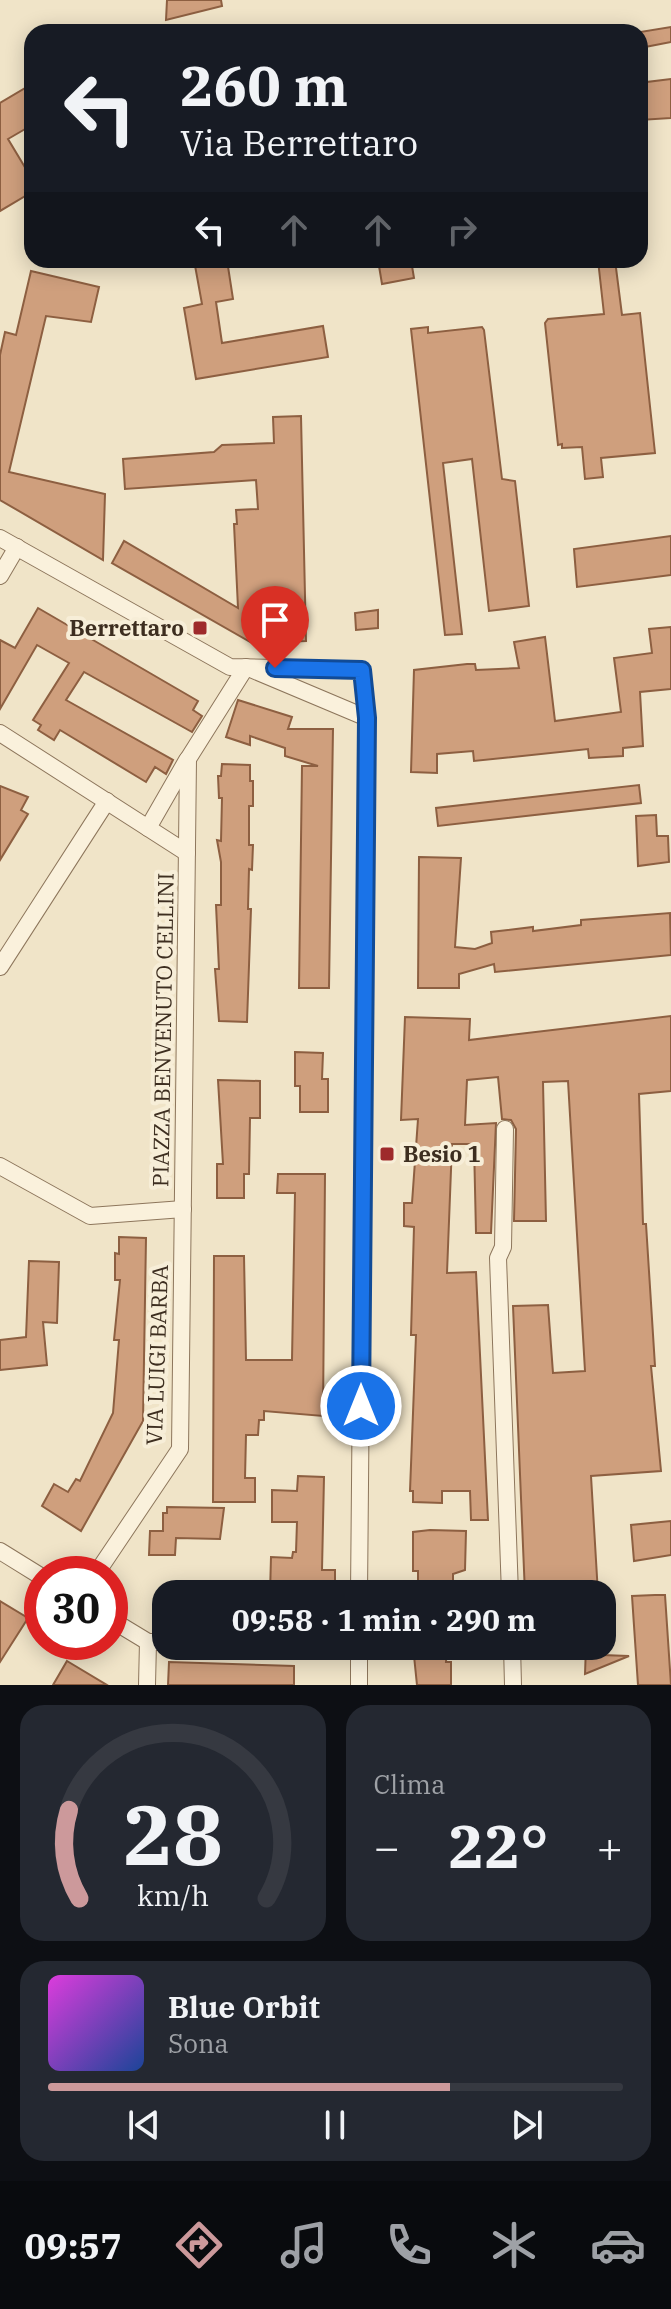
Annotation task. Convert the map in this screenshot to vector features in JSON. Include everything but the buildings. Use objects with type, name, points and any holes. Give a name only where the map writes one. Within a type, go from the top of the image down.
[{"type":"street","points":[[0,538],[230,667],[362,670],[367,718],[359,1580]]},
{"type":"street","points":[[0,576],[17,547]]},
{"type":"street","points":[[246,667],[367,718]]},
{"type":"street","points":[[148,828],[246,667]]},
{"type":"street","name":"PIAZZA BENVENUTO CELLINI","points":[[0,733],[187,853],[183,1209],[90,1216],[0,1166]]},
{"type":"street","points":[[187,853],[188,759]]},
{"type":"street","points":[[0,967],[107,801]]},
{"type":"street","points":[[505,1129],[503,1247],[498,1258],[510,1580]]},
{"type":"street","name":"VIA LUIGI BARBA","points":[[108,1556],[180,1449],[183,1209]]},
{"type":"street","points":[[0,1551],[24,1566]]},
{"type":"street","points":[[128,1630],[152,1642]]},
{"type":"street","points":[[147,1685],[148,1642]]},
{"type":"street","points":[[359,1660],[359,1685]]},
{"type":"street","points":[[512,1660],[513,1685]]},
{"type":"place","name":"Berrettaro","points":[[200,628]]},
{"type":"place","name":"Besio 1","points":[[387,1154]]},
{"type":"route","points":[[275,668],[362,670],[367,718],[361,1406]]}]
